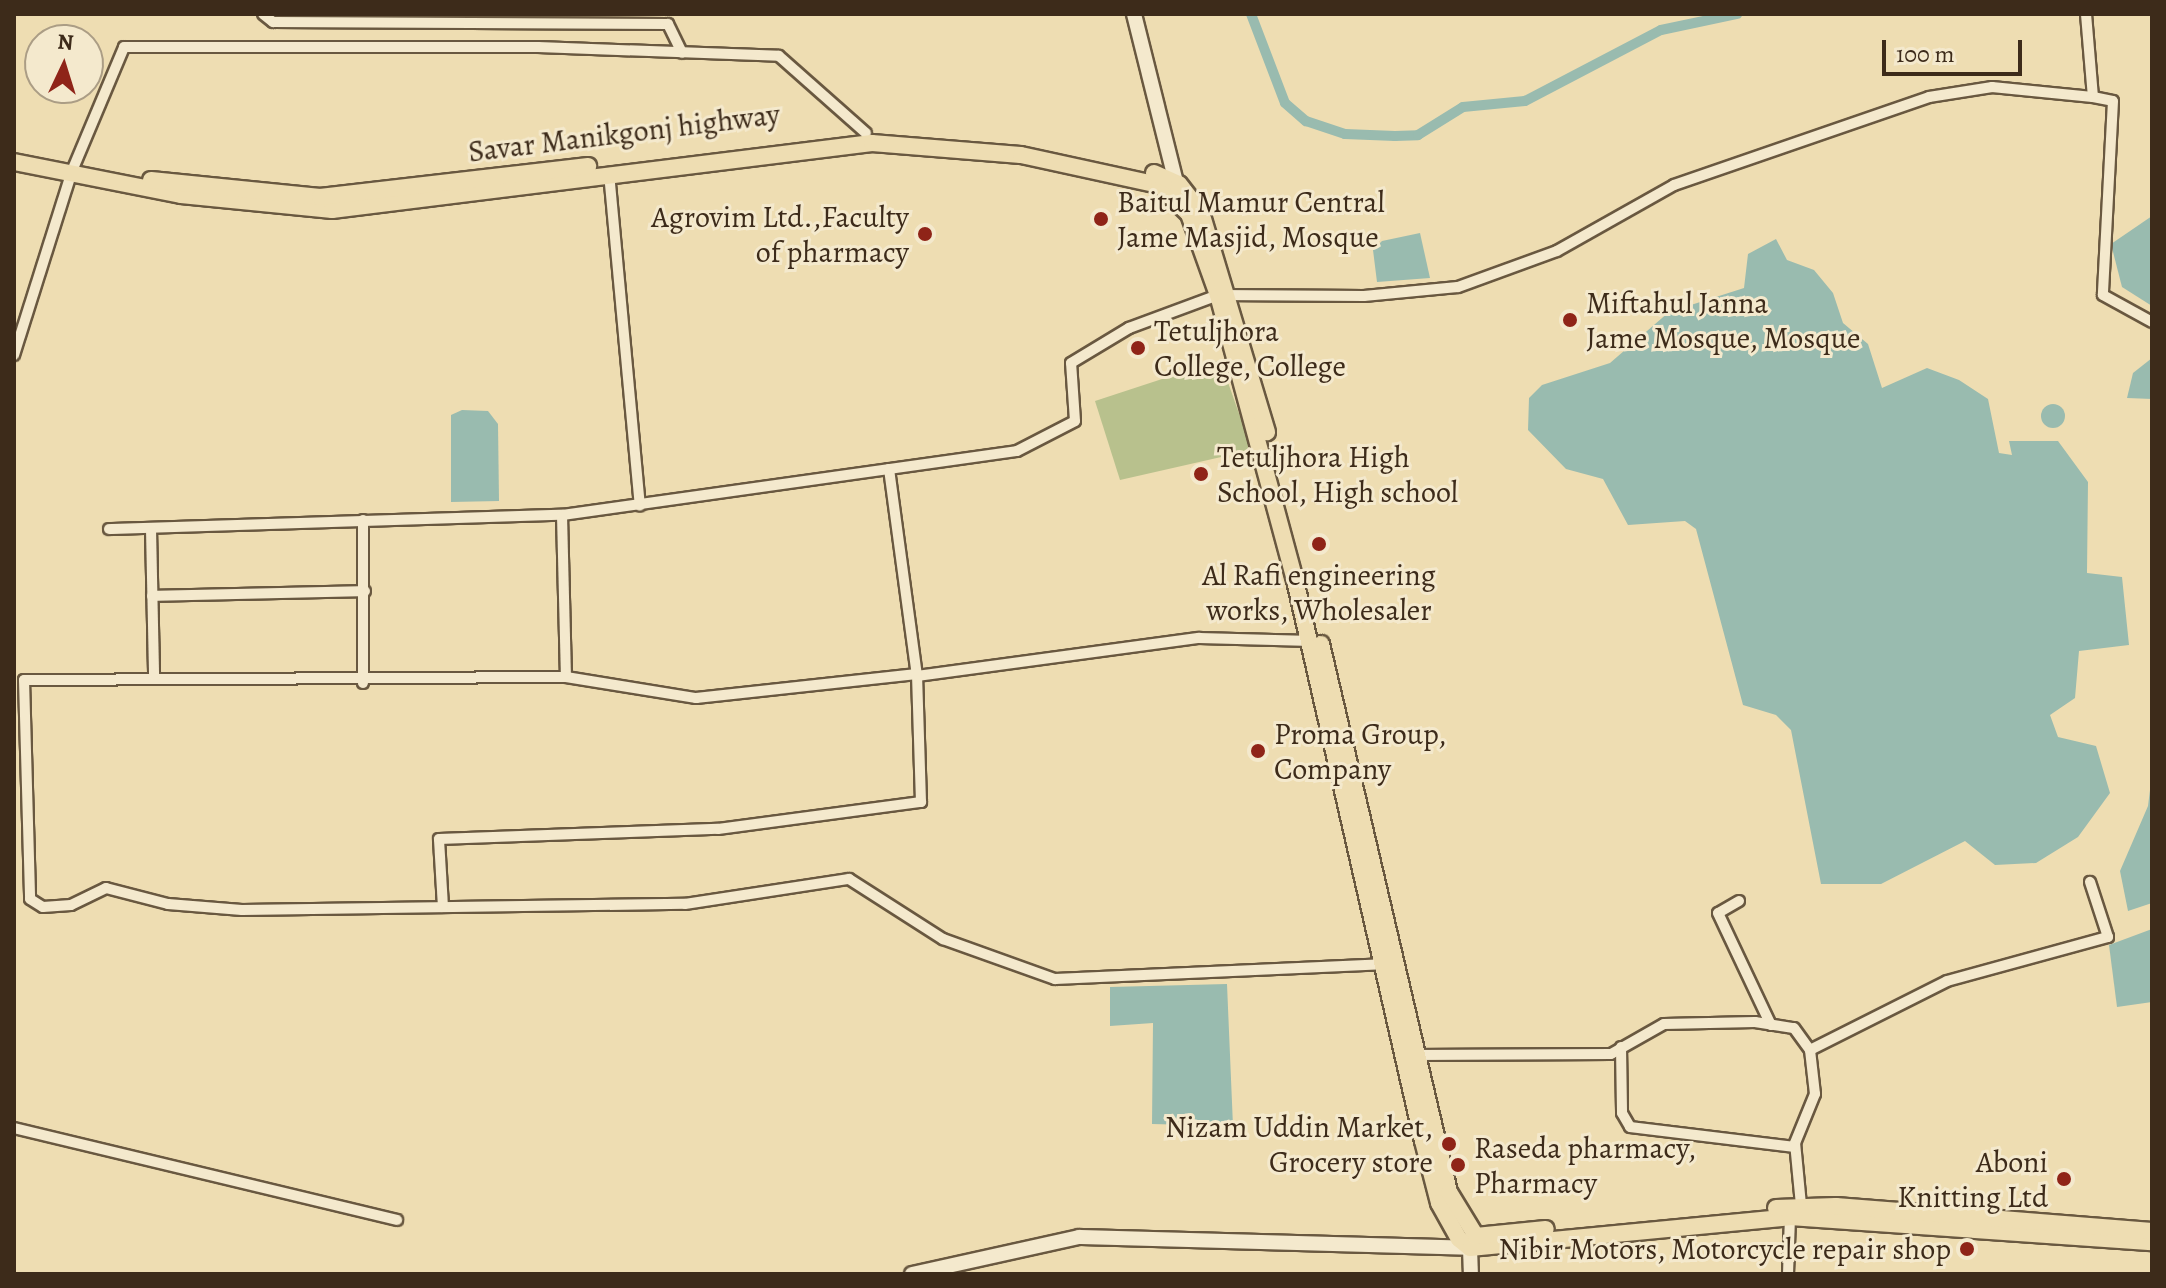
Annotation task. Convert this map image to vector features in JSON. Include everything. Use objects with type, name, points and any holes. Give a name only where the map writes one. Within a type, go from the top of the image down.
[{"type":"main road","name":"Savar Manikgonj highway","points":[[72,171],[335,196],[866,133],[1016,145],[1133,167],[1179,191]]},
{"type":"main road","points":[[14,162],[72,171],[181,195],[332,210],[811,148],[920,143],[1094,168],[1179,191],[1201,212],[1224,294],[1314,640],[1439,1203],[1465,1243]]},
{"type":"main road","points":[[1388,964],[1465,1243]]},
{"type":"main road","points":[[1465,1243],[1795,1211],[2152,1242]]},
{"type":"main road","points":[[1944,1225],[2152,1231]]},
{"type":"street","points":[[263,14],[273,22],[668,24],[682,53]]},
{"type":"street","points":[[1134,14],[1179,191]]},
{"type":"street","points":[[2086,14],[2093,97]]},
{"type":"street","points":[[14,355],[72,171],[124,47],[779,56],[866,133]]},
{"type":"street","points":[[109,529],[562,515],[1017,451],[1057,434],[1075,421],[1071,363],[1129,328],[1224,294],[1364,296],[1458,287],[1557,251],[1674,185],[1929,97],[1992,87],[2113,101],[2103,295],[2152,322]]},
{"type":"street","points":[[609,173],[640,506]]},
{"type":"street","points":[[443,907],[439,839],[718,829],[921,802],[917,675],[889,469]]},
{"type":"street","points":[[562,515],[566,677]]},
{"type":"street","points":[[363,520],[363,679]]},
{"type":"street","points":[[151,529],[154,675]]},
{"type":"street","points":[[152,596],[365,591]]},
{"type":"street","points":[[1314,640],[1199,638],[917,675],[696,698],[566,677],[363,679],[154,675],[24,680],[30,899],[43,907],[71,905],[106,888],[168,904],[242,910],[685,904],[849,879],[943,939],[1055,979],[1388,964]]},
{"type":"street","points":[[1810,1050],[1947,981],[2108,937],[2090,882]]},
{"type":"street","points":[[1739,901],[1718,913],[1771,1025]]},
{"type":"street","points":[[1414,1055],[1611,1054],[1664,1024],[1794,1028],[1810,1050],[1815,1094],[1795,1147],[1795,1211],[1788,1274]]},
{"type":"street","points":[[1621,1047],[1622,1113],[1630,1127],[1795,1147]]},
{"type":"street","points":[[14,1128],[397,1220]]},
{"type":"street","points":[[912,1274],[1079,1237],[1465,1243],[1471,1274]]},
{"type":"green space","points":[[1220,360],[1252,450],[1120,480],[1095,401]]},
{"type":"water","points":[[2152,216],[2152,306],[2122,287],[2111,244]]},
{"type":"water","points":[[1420,233],[1430,278],[1377,282],[1373,250],[1382,241]]},
{"type":"water","points":[[1776,239],[1787,260],[1814,270],[1833,293],[1843,323],[1868,344],[1882,388],[1927,368],[1959,380],[1988,399],[1999,453],[2012,455],[2009,441],[2058,441],[2088,482],[2087,573],[2122,577],[2129,645],[2079,651],[2075,698],[2050,715],[2058,737],[2096,746],[2110,793],[2078,837],[2036,863],[1995,865],[1965,841],[1881,884],[1821,884],[1791,730],[1776,715],[1743,705],[1696,529],[1685,521],[1628,525],[1603,479],[1566,469],[1528,430],[1529,398],[1542,385],[1610,363],[1669,312],[1744,288],[1748,254]]},
{"type":"water","points":[[2152,358],[2152,399],[2127,398],[2133,373]]},
{"type":"water","points":[[2053,404],[2064,411],[2065,416],[2058,427],[2053,428],[2042,421],[2041,416],[2048,405]]},
{"type":"water","points":[[462,410],[488,411],[498,424],[499,501],[451,502],[451,415]]},
{"type":"water","points":[[2152,774],[2152,903],[2128,911],[2120,871],[2148,806]]},
{"type":"water","points":[[2152,929],[2152,1002],[2117,1007],[2109,945]]},
{"type":"water","points":[[1227,984],[1233,1126],[1152,1124],[1153,1023],[1110,1026],[1110,987]]},
{"type":"waterway","points":[[1251,14],[1285,103],[1306,121],[1345,134],[1395,136],[1418,135],[1463,107],[1525,101],[1661,30],[1737,14]]},
{"type":"place","name":"Baitul Mamur Central Jame Masjid, Mosque","points":[[1101,219]]},
{"type":"place","name":"Agrovim Ltd.,Faculty of pharmacy","points":[[925,234]]},
{"type":"place","name":"Miftahul Janna Jame Mosque, Mosque","points":[[1570,320]]},
{"type":"place","name":"Tetuljhora College, College","points":[[1138,348]]},
{"type":"place","name":"Tetuljhora High School, High school","points":[[1201,474]]},
{"type":"place","name":"Al Rafi engineering works, Wholesaler","points":[[1319,544]]},
{"type":"place","name":"Proma Group, Company","points":[[1258,751]]},
{"type":"place","name":"Nizam Uddin Market, Grocery store","points":[[1449,1144]]},
{"type":"place","name":"Raseda pharmacy, Pharmacy","points":[[1458,1165]]},
{"type":"place","name":"Aboni Knitting Ltd","points":[[2064,1179]]},
{"type":"place","name":"Nibir Motors, Motorcycle repair shop","points":[[1967,1249]]}]
